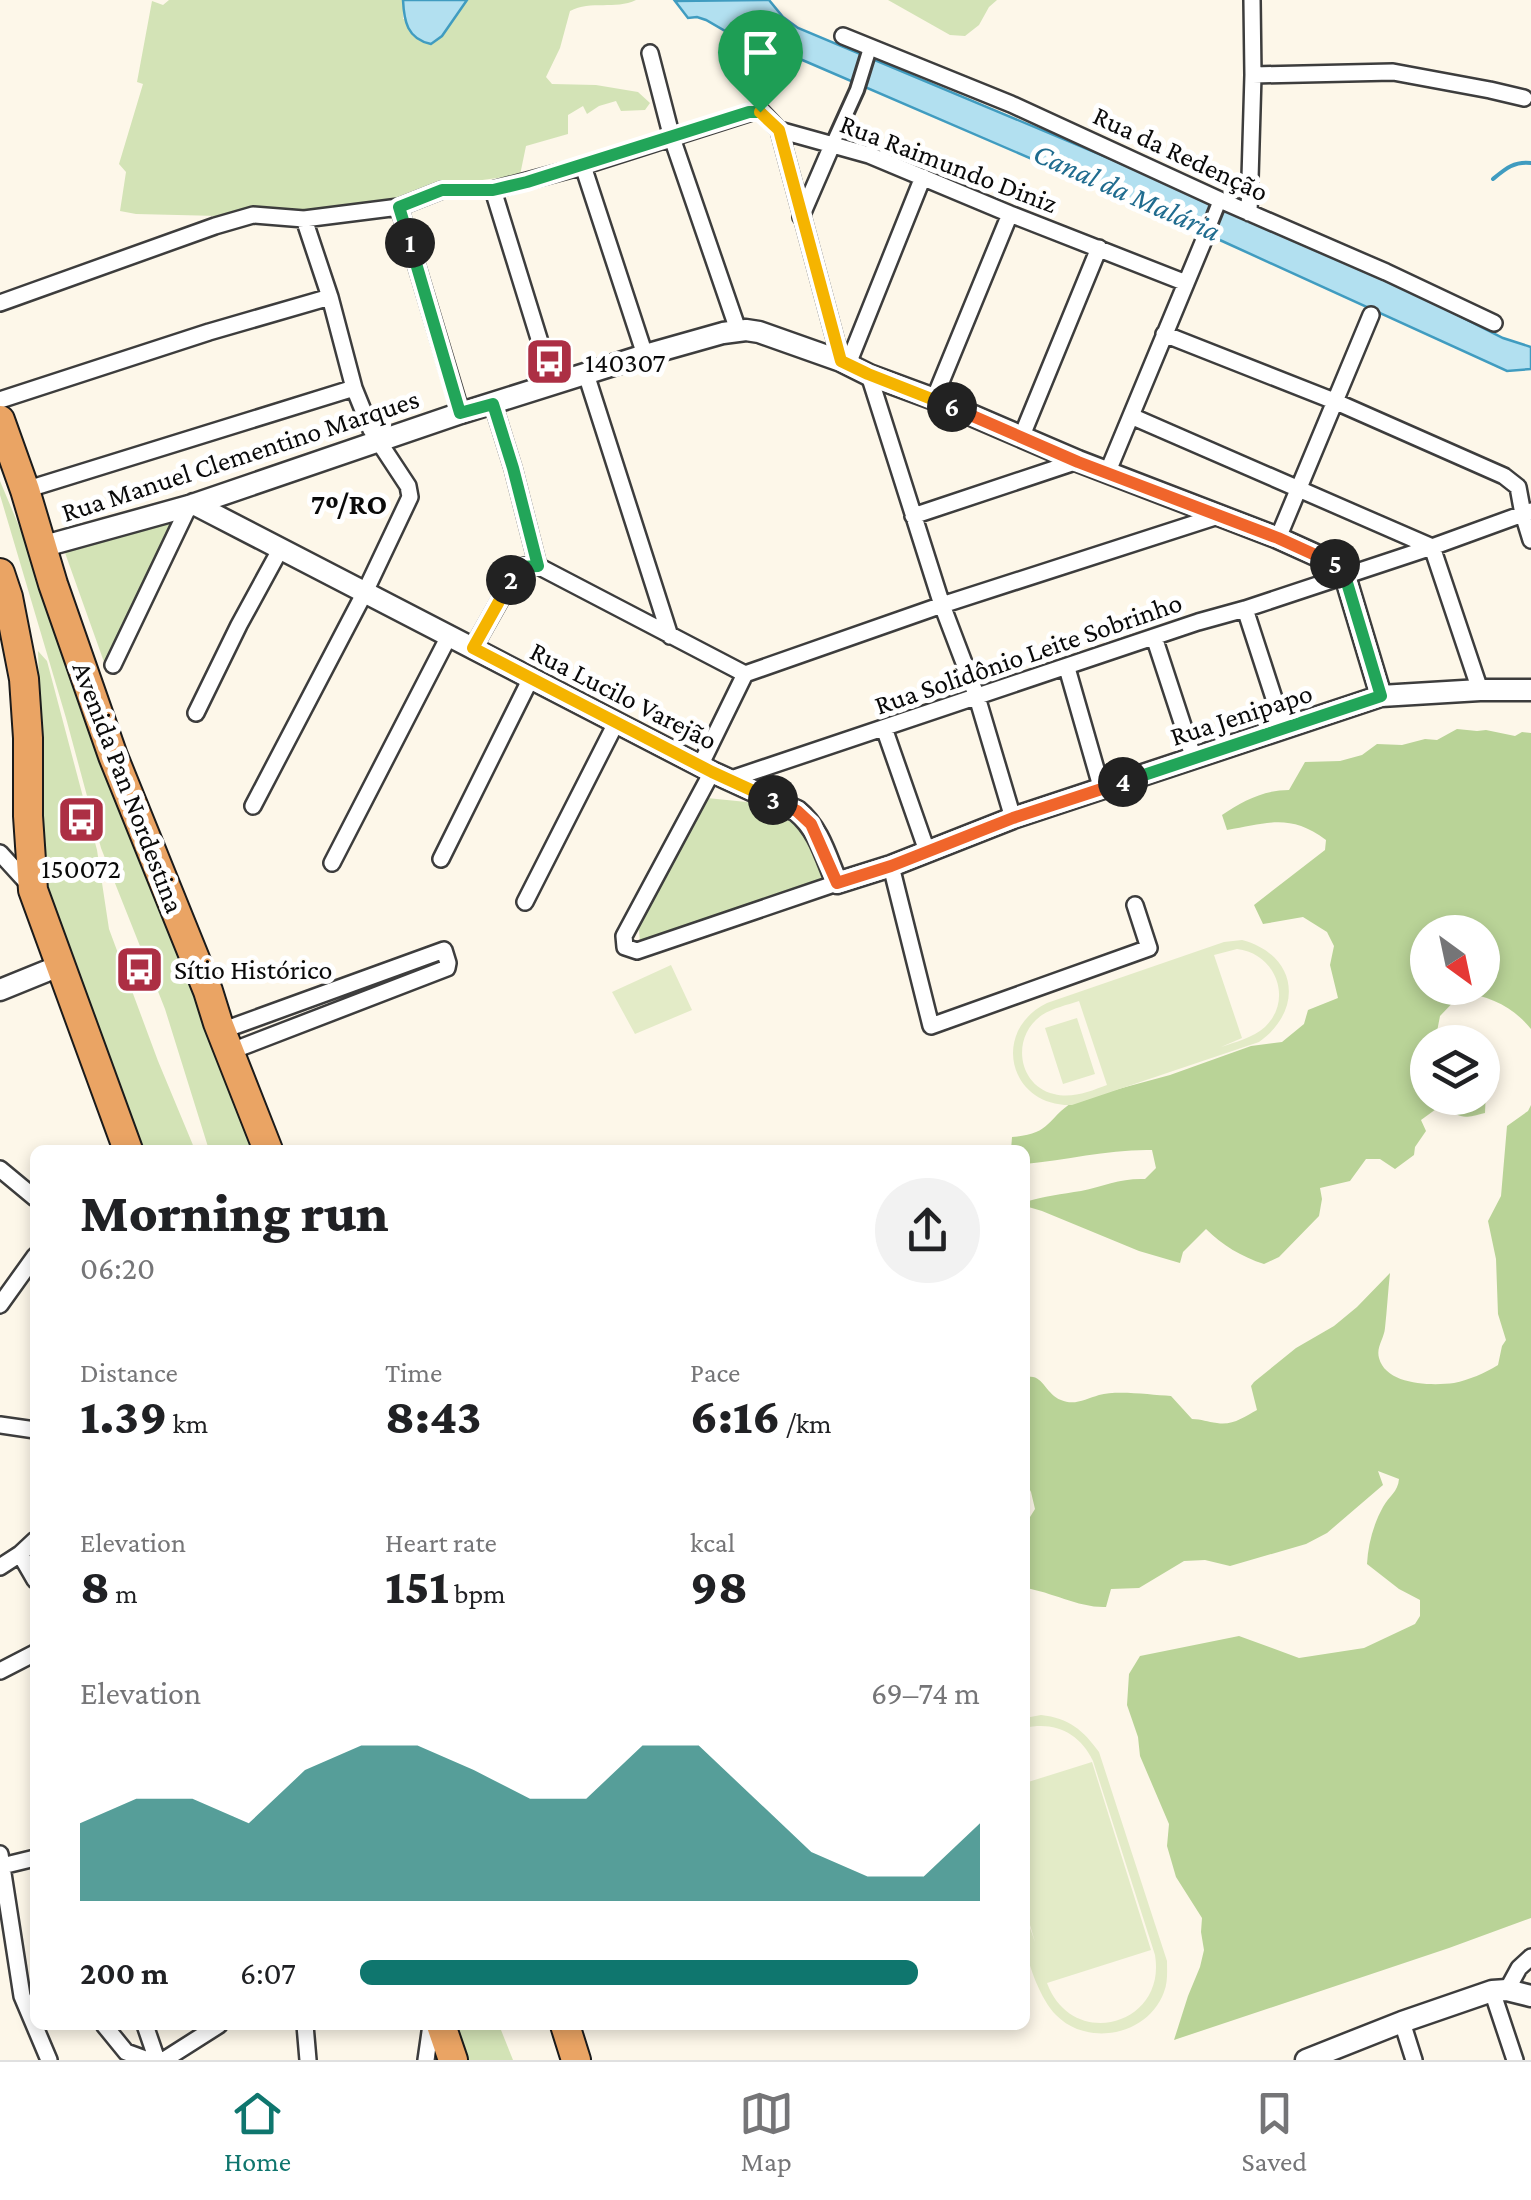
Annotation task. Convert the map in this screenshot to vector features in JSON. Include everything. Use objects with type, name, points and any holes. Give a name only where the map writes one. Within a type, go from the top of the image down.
[{"type":"highway","name":"Avenida Pan Nordestina","points":[[0,420],[113,756],[266,1145]]},
{"type":"highway","points":[[0,573],[24,679],[33,890],[126,1145]]},
{"type":"highway","points":[[443,2030],[453,2060]]},
{"type":"highway","points":[[567,2030],[576,2060]]},
{"type":"street","points":[[1249,213],[1252,0]]},
{"type":"street","name":"Rua da Redenção","points":[[843,36],[870,51],[1012,104],[1494,323]]},
{"type":"street","points":[[801,217],[870,51]]},
{"type":"street","points":[[650,53],[672,138],[738,330]]},
{"type":"street","points":[[1253,75],[1393,72],[1524,98]]},
{"type":"street","name":"Rua Raimundo Diniz","points":[[0,303],[253,215],[304,219],[399,207],[442,190],[493,190],[755,112],[762,112],[779,130],[833,143],[1186,283]]},
{"type":"street","points":[[779,130],[844,362]]},
{"type":"street","points":[[582,166],[645,355]]},
{"type":"street","points":[[844,362],[923,177]]},
{"type":"street","points":[[493,190],[553,384]]},
{"type":"street","points":[[1108,471],[1220,200]]},
{"type":"street","points":[[399,207],[460,413]]},
{"type":"street","points":[[934,399],[1010,214]]},
{"type":"street","points":[[254,806],[365,592],[410,492],[375,436],[354,388],[304,219]]},
{"type":"street","points":[[1021,438],[1098,248]]},
{"type":"street","points":[[0,400],[330,297]]},
{"type":"street","points":[[1278,538],[1371,315]]},
{"type":"street","name":"Rua Manuel Clementino Marques","points":[[41,546],[192,505],[375,436],[738,330],[758,332],[844,362],[1078,462],[1278,538],[1338,565],[1345,576]]},
{"type":"street","points":[[1164,334],[1334,401],[1512,480],[1527,512],[1531,540]]},
{"type":"street","points":[[586,374],[670,636]]},
{"type":"street","points":[[868,374],[942,606],[977,697],[1013,818]]},
{"type":"street","points":[[25,490],[354,388]]},
{"type":"street","points":[[493,404],[538,566]]},
{"type":"street","points":[[1131,416],[1432,547],[1480,690]]},
{"type":"street","points":[[913,516],[1078,462]]},
{"type":"street","points":[[113,665],[192,505]]},
{"type":"street","name":"Rua Lucilo Varejão","points":[[192,505],[714,773],[797,811],[816,832],[837,883]]},
{"type":"street","name":"Rua Solidônio Leite Sobrinho","points":[[714,773],[884,728],[1527,512]]},
{"type":"street","points":[[473,648],[516,572],[524,565],[538,566],[744,674],[1218,516]]},
{"type":"street","points":[[196,713],[239,624],[282,548]]},
{"type":"street","points":[[1345,576],[1381,696]]},
{"type":"street","points":[[1245,609],[1284,729]]},
{"type":"street","points":[[332,863],[448,636]]},
{"type":"street","points":[[1154,637],[1194,759]]},
{"type":"street","points":[[1067,668],[1102,790]]},
{"type":"street","points":[[714,773],[744,674]]},
{"type":"street","points":[[440,859],[531,678]]},
{"type":"street","name":"Rua Jenipapo","points":[[714,773],[624,936],[625,947],[637,950],[891,866],[1013,818],[1381,696],[1531,690]]},
{"type":"street","points":[[525,902],[616,723]]},
{"type":"street","points":[[884,728],[926,851]]},
{"type":"street","points":[[0,853],[33,890]]},
{"type":"street","points":[[891,866],[930,1026],[1149,948],[1134,906]]},
{"type":"street","points":[[444,950],[447,968],[225,1042],[444,950]]},
{"type":"street","points":[[0,990],[60,966]]},
{"type":"street","points":[[0,1169],[30,1194]]},
{"type":"street","points":[[0,1304],[30,1263]]},
{"type":"street","points":[[0,1425],[30,1429]]},
{"type":"street","points":[[0,1567],[30,1545]]},
{"type":"street","points":[[20,1554],[30,1571]]},
{"type":"street","points":[[0,1671],[30,1656]]},
{"type":"street","points":[[30,1858],[1,1860],[22,1996],[30,2016]]},
{"type":"street","points":[[1500,1990],[1531,1957]]},
{"type":"street","points":[[1500,1990],[1515,2060]]},
{"type":"street","points":[[1314,2058],[1402,2022],[1500,1990],[1531,1996]]},
{"type":"street","points":[[1402,2022],[1414,2060]]},
{"type":"street","points":[[36,2030],[48,2060]]},
{"type":"street","points":[[108,2030],[126,2052],[148,2060]]},
{"type":"street","points":[[147,2030],[160,2060],[211,2030]]},
{"type":"street","points":[[305,2030],[308,2060]]},
{"type":"street","points":[[426,2060],[430,2030]]},
{"type":"green space","points":[[169,0],[403,0],[403,19],[458,11],[467,0],[636,0],[570,11],[560,48],[546,77],[552,84],[596,85],[638,92],[650,103],[645,110],[621,111],[616,101],[587,114],[583,106],[568,115],[568,134],[526,146],[520,175],[431,187],[399,200],[318,212],[253,210],[219,216],[120,211],[126,172],[119,164],[143,84],[137,82],[152,1],[163,5]]},
{"type":"green space","points":[[888,0],[997,0],[979,25],[965,36],[950,35]]},
{"type":"green space","points":[[0,481],[53,607],[255,1145],[207,1145],[165,1009],[101,848],[0,495]]},
{"type":"green space","points":[[176,520],[104,662],[64,550]]},
{"type":"green space","points":[[38,651],[47,661],[97,850],[109,929],[193,1145],[136,1145],[51,921],[38,831]]},
{"type":"green space","points":[[1457,729],[1515,736],[1531,733],[1531,1029],[1500,1004],[1500,915],[1410,915],[1410,1005],[1451,1005],[1440,1016],[1438,1025],[1410,1025],[1410,1115],[1428,1115],[1421,1120],[1426,1131],[1414,1155],[1395,1169],[1380,1159],[1366,1159],[1350,1181],[1320,1188],[1319,1216],[1279,1257],[1264,1264],[1233,1250],[1206,1229],[1183,1252],[1180,1263],[1030,1207],[1030,1201],[1039,1198],[1145,1179],[1156,1168],[1152,1150],[1030,1163],[1030,1145],[1011,1145],[1012,1137],[1042,1129],[1074,1101],[1170,1075],[1251,1046],[1282,1042],[1304,1024],[1308,1010],[1338,998],[1330,965],[1334,946],[1327,932],[1303,917],[1263,924],[1254,905],[1325,850],[1326,840],[1290,823],[1227,830],[1222,815],[1254,797],[1289,790],[1305,762],[1340,761],[1362,755],[1377,744],[1437,740]]},
{"type":"green space","points":[[707,798],[798,807],[835,886],[640,942],[638,919]]},
{"type":"green space","points":[[1242,940],[1261,947],[1284,970],[1288,1000],[1283,1015],[1259,1042],[1072,1105],[1050,1102],[1021,1081],[1013,1048],[1018,1031],[1029,1016],[1047,1003],[1224,942]],"holes":[[[1237,949],[1250,952],[1270,968],[1279,991],[1278,1004],[1274,1016],[1260,1031],[1221,1047],[1242,1038],[1214,955]],[[1079,1001],[1107,1085],[1074,1095],[1054,1094],[1032,1081],[1022,1059],[1022,1047],[1032,1024],[1042,1015]]]},
{"type":"green space","points":[[671,965],[692,1010],[635,1034],[612,992]]},
{"type":"green space","points":[[1077,1018],[1095,1074],[1063,1084],[1045,1028]]},
{"type":"green space","points":[[1531,1105],[1531,1918],[1174,2040],[1204,1950],[1202,1918],[1176,1877],[1167,1846],[1169,1824],[1140,1756],[1127,1705],[1129,1674],[1140,1656],[1239,1636],[1299,1658],[1364,1648],[1415,1624],[1420,1616],[1420,1600],[1367,1564],[1376,1521],[1399,1479],[1378,1471],[1383,1485],[1327,1533],[1306,1544],[1230,1566],[1205,1560],[1184,1561],[1139,1588],[1111,1589],[1106,1607],[1076,1602],[1030,1589],[1030,1517],[1035,1509],[1030,1490],[1030,1377],[1040,1380],[1066,1402],[1115,1393],[1171,1396],[1192,1419],[1233,1422],[1257,1410],[1251,1386],[1254,1382],[1296,1348],[1334,1326],[1390,1273],[1385,1328],[1378,1354],[1390,1374],[1410,1382],[1444,1384],[1493,1368],[1498,1365],[1506,1340],[1498,1314],[1496,1259],[1488,1221],[1501,1196],[1507,1126]]},
{"type":"green space","points":[[1041,1715],[1074,1726],[1099,1752],[1167,1961],[1165,1988],[1156,2007],[1145,2019],[1116,2032],[1084,2031],[1069,2025],[1050,2009],[1032,1972],[1030,1928],[1035,1942],[1030,1925],[1030,1781],[1092,1762],[1151,1950],[1047,1983],[1059,2004],[1076,2017],[1095,2023],[1115,2021],[1133,2013],[1147,1999],[1155,1979],[1155,1955],[1093,1761],[1073,1736],[1056,1728],[1030,1727],[1030,1717]]},
{"type":"green space","points":[[448,2030],[501,2030],[513,2060],[459,2060]]},
{"type":"water","points":[[403,0],[467,0],[442,36],[431,44],[417,38],[408,28]]},
{"type":"water","name":"Canal da Malária","points":[[769,0],[798,28],[1111,159],[1420,296],[1503,338],[1531,347],[1531,369],[1507,371],[1222,241],[807,62],[727,32],[706,20],[688,18],[675,1]]},
{"type":"waterway","points":[[1493,179],[1515,165],[1531,163]]},
{"type":"place","name":"140307","points":[[550,362]]},
{"type":"place","name":"150072","points":[[81,820]]},
{"type":"place","name":"Sítio Histórico","points":[[139,969]]},
{"type":"district","name":"7º/RO","points":[[349,504]]},
{"type":"route","points":[[749,112],[760,112],[779,130],[841,361],[1078,462],[1278,538],[1338,565],[1345,576],[1381,696],[1013,818],[837,883],[816,832],[797,811],[712,772],[473,648],[516,572],[524,565],[538,566],[493,404],[460,413],[399,207],[442,190],[493,190],[527,182],[749,112]]}]
